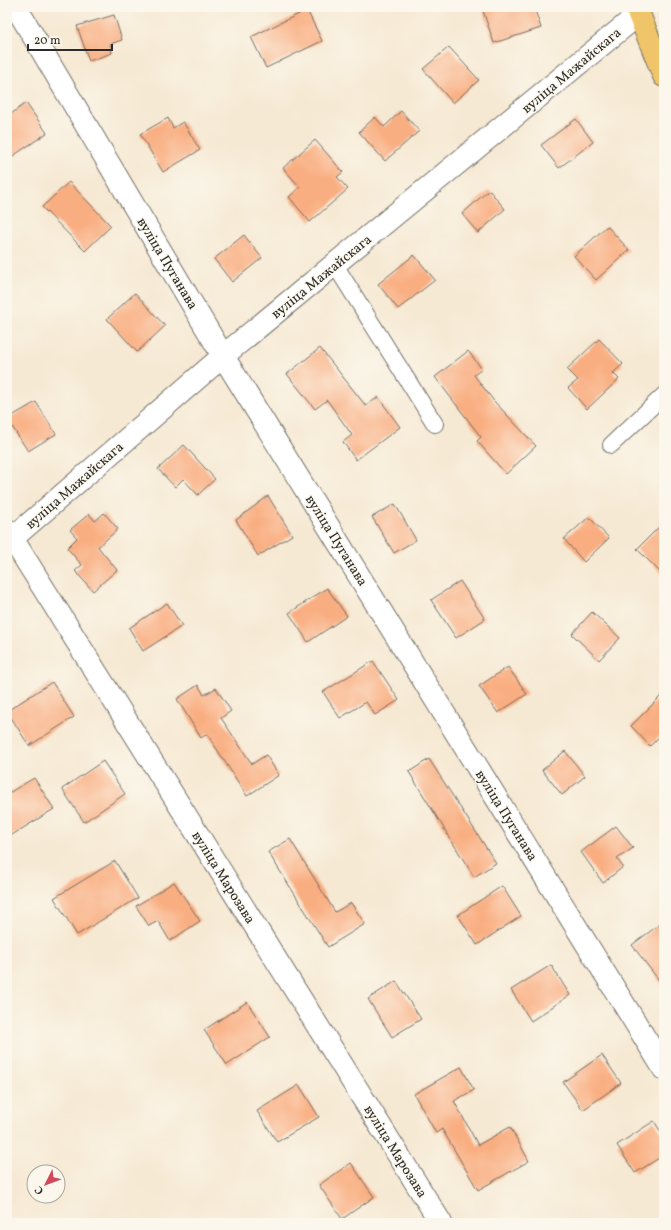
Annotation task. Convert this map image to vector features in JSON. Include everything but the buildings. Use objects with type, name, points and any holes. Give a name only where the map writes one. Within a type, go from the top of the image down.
[{"type":"main road","points":[[638,10],[664,76]]},
{"type":"street","name":"вуліца Пуганава","points":[[16,7],[223,356],[664,1069]]},
{"type":"street","name":"вуліца Мажайскага","points":[[9,537],[223,356],[335,265],[638,10]]},
{"type":"street","name":"вуліца Марозава","points":[[9,537],[441,1223]]},
{"type":"lane","points":[[335,265],[435,424]]},
{"type":"lane","points":[[611,445],[664,395]]}]
